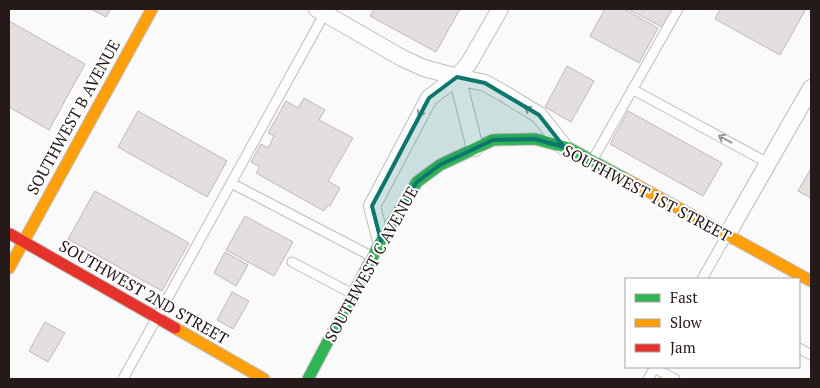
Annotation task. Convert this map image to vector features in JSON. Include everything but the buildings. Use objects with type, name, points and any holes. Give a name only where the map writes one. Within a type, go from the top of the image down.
[{"type":"main road","name":"SOUTHWEST B AVENUE","points":[[9,268],[152,9]]},
{"type":"main road","name":"SOUTHWEST 1ST STREET","points":[[475,148],[493,140],[535,139],[570,148],[811,281]]},
{"type":"main road","name":"SOUTHWEST C AVENUE","points":[[308,379],[381,240],[417,182],[440,165],[475,148]]},
{"type":"main road","name":"SOUTHWEST 2ND STREET","points":[[9,233],[264,379]]},
{"type":"street","points":[[381,240],[372,206],[429,98],[457,78],[469,63],[500,9]]},
{"type":"street","points":[[323,10],[402,58],[424,68],[457,78],[485,83],[538,115],[564,147]]},
{"type":"street","points":[[457,78],[475,148]]},
{"type":"street","points":[[727,235],[811,88]]},
{"type":"lane","points":[[592,161],[678,9]]},
{"type":"lane","points":[[123,379],[232,183],[323,10]]},
{"type":"lane","points":[[632,89],[768,163]]},
{"type":"lane","points":[[232,183],[372,257]]},
{"type":"lane","points":[[703,278],[727,235]]},
{"type":"lane","points":[[292,262],[353,294]]},
{"type":"lane","points":[[800,349],[811,355]]},
{"type":"lane","points":[[656,368],[675,379]]},
{"type":"highlighted area","points":[[457,77],[485,83],[539,115],[564,147],[535,139],[493,140],[440,165],[417,182],[381,241],[372,206],[429,98]]},
{"type":"traffic: fast","points":[[308,379],[381,241],[417,182],[440,165],[493,140],[535,139],[569,148],[624,178]]},
{"type":"traffic: slow","points":[[9,268],[152,9]]},
{"type":"traffic: slow","points":[[624,178],[811,281]]},
{"type":"traffic: slow","points":[[175,328],[264,379]]},
{"type":"traffic: jam","points":[[10,234],[175,328]]}]
